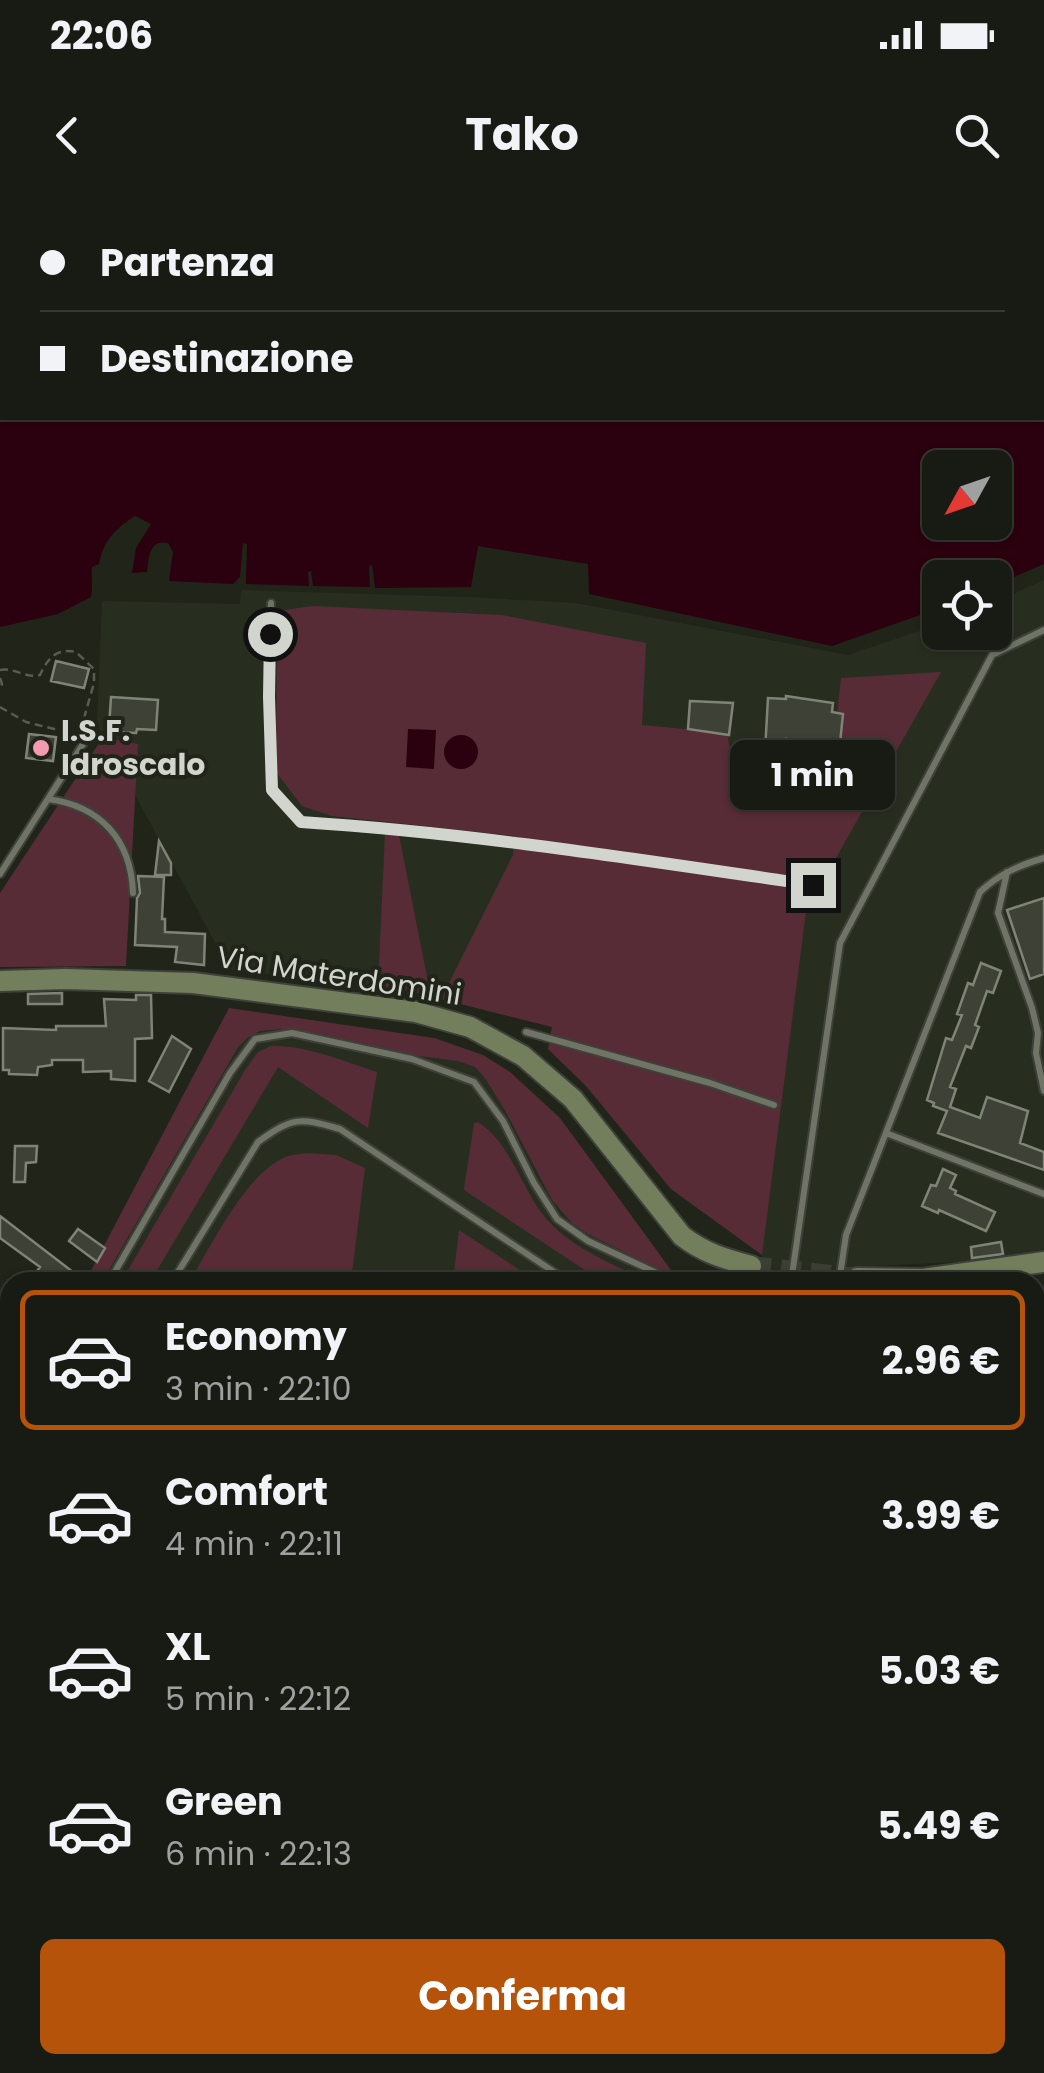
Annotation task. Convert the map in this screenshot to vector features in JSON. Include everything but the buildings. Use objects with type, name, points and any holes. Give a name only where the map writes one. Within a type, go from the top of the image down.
[{"type":"street","name":"Via Materdomini","points":[[0,981],[194,982],[416,1012],[470,1028],[523,1056],[573,1099],[682,1236],[716,1257],[751,1266]]},
{"type":"street","points":[[977,1272],[1044,1262]]},
{"type":"lane","points":[[271,603],[272,790],[301,822],[514,841],[813,885]]},
{"type":"lane","points":[[792,1272],[840,943],[992,655],[1044,630]]},
{"type":"lane","points":[[0,874],[85,741]]},
{"type":"lane","points":[[48,799],[68,802],[106,824],[126,853],[133,892]]},
{"type":"lane","points":[[848,1272],[846,1235],[980,892],[994,879],[1022,864],[1044,858]]},
{"type":"lane","points":[[1007,872],[998,913],[1032,1008],[1044,1091]]},
{"type":"lane","points":[[526,1032],[710,1082],[774,1104]]},
{"type":"lane","points":[[115,1272],[230,1073],[255,1040],[292,1033],[412,1059],[474,1082],[502,1120],[557,1218],[588,1241],[655,1272]]},
{"type":"lane","points":[[178,1272],[258,1142],[280,1126],[311,1121],[340,1129],[554,1272]]},
{"type":"lane","points":[[886,1132],[1044,1194]]},
{"type":"path","points":[[0,670],[8,668],[31,678],[40,675],[49,658],[68,650],[76,652],[94,669],[81,738],[26,722],[0,707]]},
{"type":"path","points":[[0,678],[0,690]]},
{"type":"shaded area","points":[[0,420],[1044,420],[1044,564],[1012,578],[1012,560],[922,560],[922,614],[832,646],[589,594],[588,564],[478,546],[471,587],[375,588],[372,565],[370,587],[313,586],[311,571],[309,586],[246,584],[247,544],[243,543],[240,577],[233,584],[169,581],[173,552],[168,543],[154,546],[147,572],[132,573],[136,548],[151,524],[135,516],[111,536],[99,564],[92,567],[91,597],[58,614],[0,627]]},
{"type":"shaded area","points":[[1044,580],[1044,1249],[973,1261],[854,1267],[853,1272],[760,1272],[762,1255],[671,1189],[586,1086],[548,1049],[552,1027],[404,990],[230,970],[97,725],[102,601],[240,604],[241,590],[576,603],[848,655],[922,630],[922,650],[1012,650],[1012,594]]},
{"type":"shaded area","points":[[312,606],[502,615],[646,643],[642,725],[727,733],[738,791],[828,795],[841,678],[941,672],[806,911],[762,1255],[671,1189],[586,1086],[548,1049],[552,1027],[441,999],[513,855],[514,836],[332,816],[302,806],[276,772],[277,626],[285,610]]},
{"type":"shaded area","points":[[408,729],[436,730],[434,769],[406,767]]},
{"type":"shaded area","points":[[461,735],[473,740],[478,752],[473,764],[461,769],[449,764],[444,752],[449,740]]},
{"type":"shaded area","points":[[103,737],[138,744],[126,966],[0,967],[0,893]]},
{"type":"shaded area","points":[[385,833],[399,835],[431,997],[378,987]]},
{"type":"shaded area","points":[[229,1008],[434,1038],[483,1055],[510,1072],[560,1118],[671,1270],[685,1272],[90,1272]]},
{"type":"shaded area","points":[[229,1008],[434,1038],[483,1055],[510,1072],[560,1118],[671,1270],[685,1272],[664,1272],[572,1223],[552,1200],[506,1112],[475,1067],[280,1029],[260,1031],[238,1047],[108,1272],[90,1272]]},
{"type":"shaded area","points":[[284,1046],[377,1072],[368,1128],[278,1067],[156,1272],[127,1272],[247,1067],[258,1052]]},
{"type":"shaded area","points":[[478,1122],[499,1141],[554,1227],[593,1254],[629,1272],[588,1272],[467,1192],[464,1189],[474,1123]]},
{"type":"shaded area","points":[[292,1155],[336,1155],[365,1168],[352,1272],[195,1272],[254,1181]]},
{"type":"shaded area","points":[[459,1230],[523,1272],[454,1272]]},
{"type":"tunnel","points":[[751,1266],[804,1272]]},
{"type":"place","name":"I.S.F. Idroscalo","points":[[41,748]]},
{"type":"route","points":[[270,634],[272,790],[301,822],[514,841],[813,885]]}]
